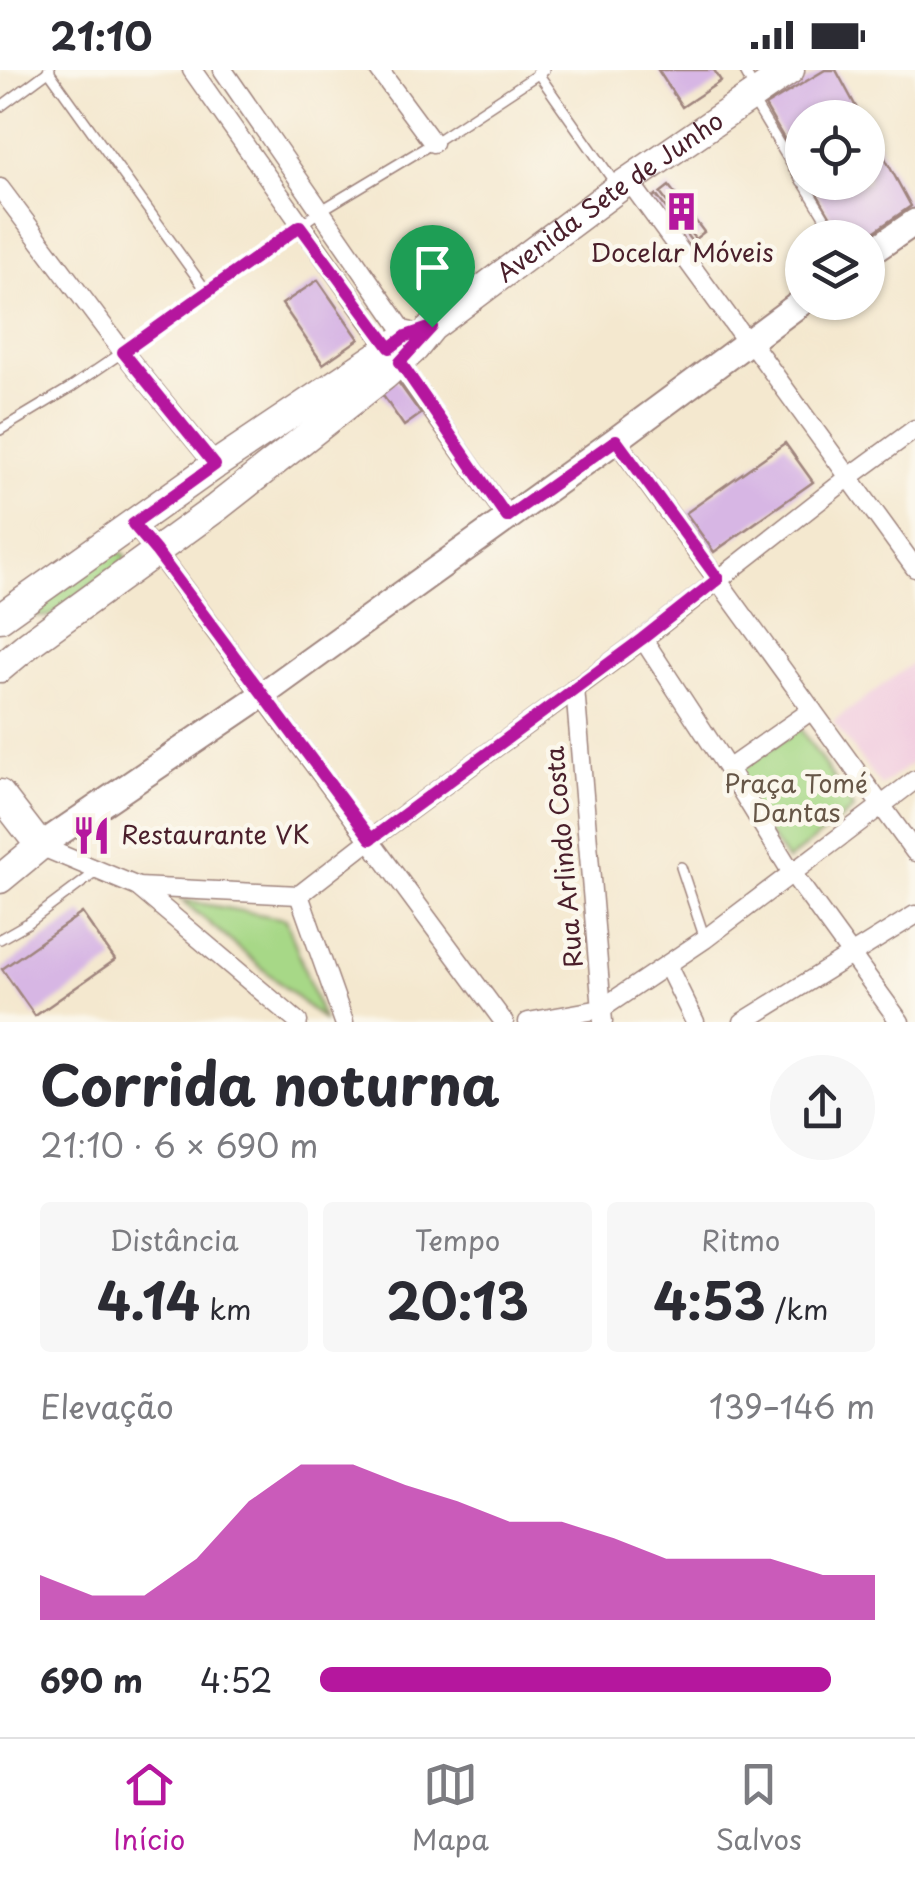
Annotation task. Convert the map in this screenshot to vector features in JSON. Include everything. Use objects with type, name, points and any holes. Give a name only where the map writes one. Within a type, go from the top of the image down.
[{"type":"main road","name":"Avenida Sete de Junho","points":[[409,344],[750,86],[790,70]]},
{"type":"main road","points":[[2,612],[215,465],[409,344]]},
{"type":"main road","points":[[0,668],[216,508],[409,344]]},
{"type":"main road","points":[[0,794],[40,846],[0,880]]},
{"type":"street","points":[[192,70],[300,226],[409,344]]},
{"type":"street","points":[[223,70],[409,344],[507,517]]},
{"type":"street","points":[[379,70],[433,143]]},
{"type":"street","points":[[624,185],[741,334],[744,345],[915,568]]},
{"type":"street","points":[[0,188],[123,352],[215,465]]},
{"type":"street","points":[[885,242],[915,222]]},
{"type":"street","points":[[40,846],[262,695],[785,315]]},
{"type":"street","points":[[138,887],[299,895],[915,429]]},
{"type":"street","points":[[616,440],[915,852]]},
{"type":"street","points":[[133,524],[504,1022]]},
{"type":"street","points":[[2,612],[30,643]]},
{"type":"street","points":[[642,639],[792,874],[900,1022]]},
{"type":"street","name":"Rua Arlindo Costa","points":[[575,688],[602,1016]]},
{"type":"street","points":[[728,769],[812,710]]},
{"type":"street","points":[[528,1022],[602,1016],[915,780]]},
{"type":"street","points":[[40,846],[138,887],[298,1022]]},
{"type":"street","points":[[299,895],[344,1022]]},
{"type":"street","points":[[743,1022],[915,915]]},
{"type":"street","points":[[667,965],[695,1022]]},
{"type":"lane","points":[[0,107],[49,70],[208,293]]},
{"type":"lane","points":[[0,430],[123,352],[320,211],[433,143],[539,71],[624,185]]},
{"type":"lane","points":[[750,86],[785,149]]},
{"type":"lane","points":[[680,866],[705,939]]},
{"type":"lane","points":[[0,938],[28,923],[98,871]]},
{"type":"shaded area","points":[[915,661],[915,761],[881,786],[833,722]]},
{"type":"green space","points":[[119,551],[126,556],[123,563],[51,616],[38,617],[34,613],[34,609],[105,557]]},
{"type":"green space","name":"Praça Tomé Dantas","points":[[800,728],[854,809],[787,861],[729,777]]},
{"type":"green space","points":[[182,900],[286,919],[323,1020]]},
{"type":"building","points":[[658,70],[714,70],[721,81],[682,107]]},
{"type":"building","points":[[825,70],[836,70],[852,100],[785,100],[785,141],[765,106]]},
{"type":"building","points":[[885,158],[911,206],[885,224],[885,220],[832,220],[821,200],[885,200]]},
{"type":"building","name":"Docelar Móveis","points":[[669,186],[704,232],[695,239],[660,193]]},
{"type":"building","points":[[656,195],[692,242],[681,251],[645,203]]},
{"type":"building","points":[[318,280],[359,339],[323,364],[282,304]]},
{"type":"building","points":[[395,378],[421,414],[404,426],[379,390]]},
{"type":"building","points":[[785,443],[813,482],[714,552],[686,513]]},
{"type":"building","points":[[82,913],[115,960],[35,1016],[2,969]]},
{"type":"place","name":"Docelar Móveis","points":[[682,212]]},
{"type":"place","name":"Restaurante VK","points":[[91,835]]},
{"type":"route","points":[[300,226],[390,348],[406,336],[432,327],[400,362],[507,517],[616,440],[718,579],[371,839],[133,524],[215,465],[123,352],[300,226]]}]
